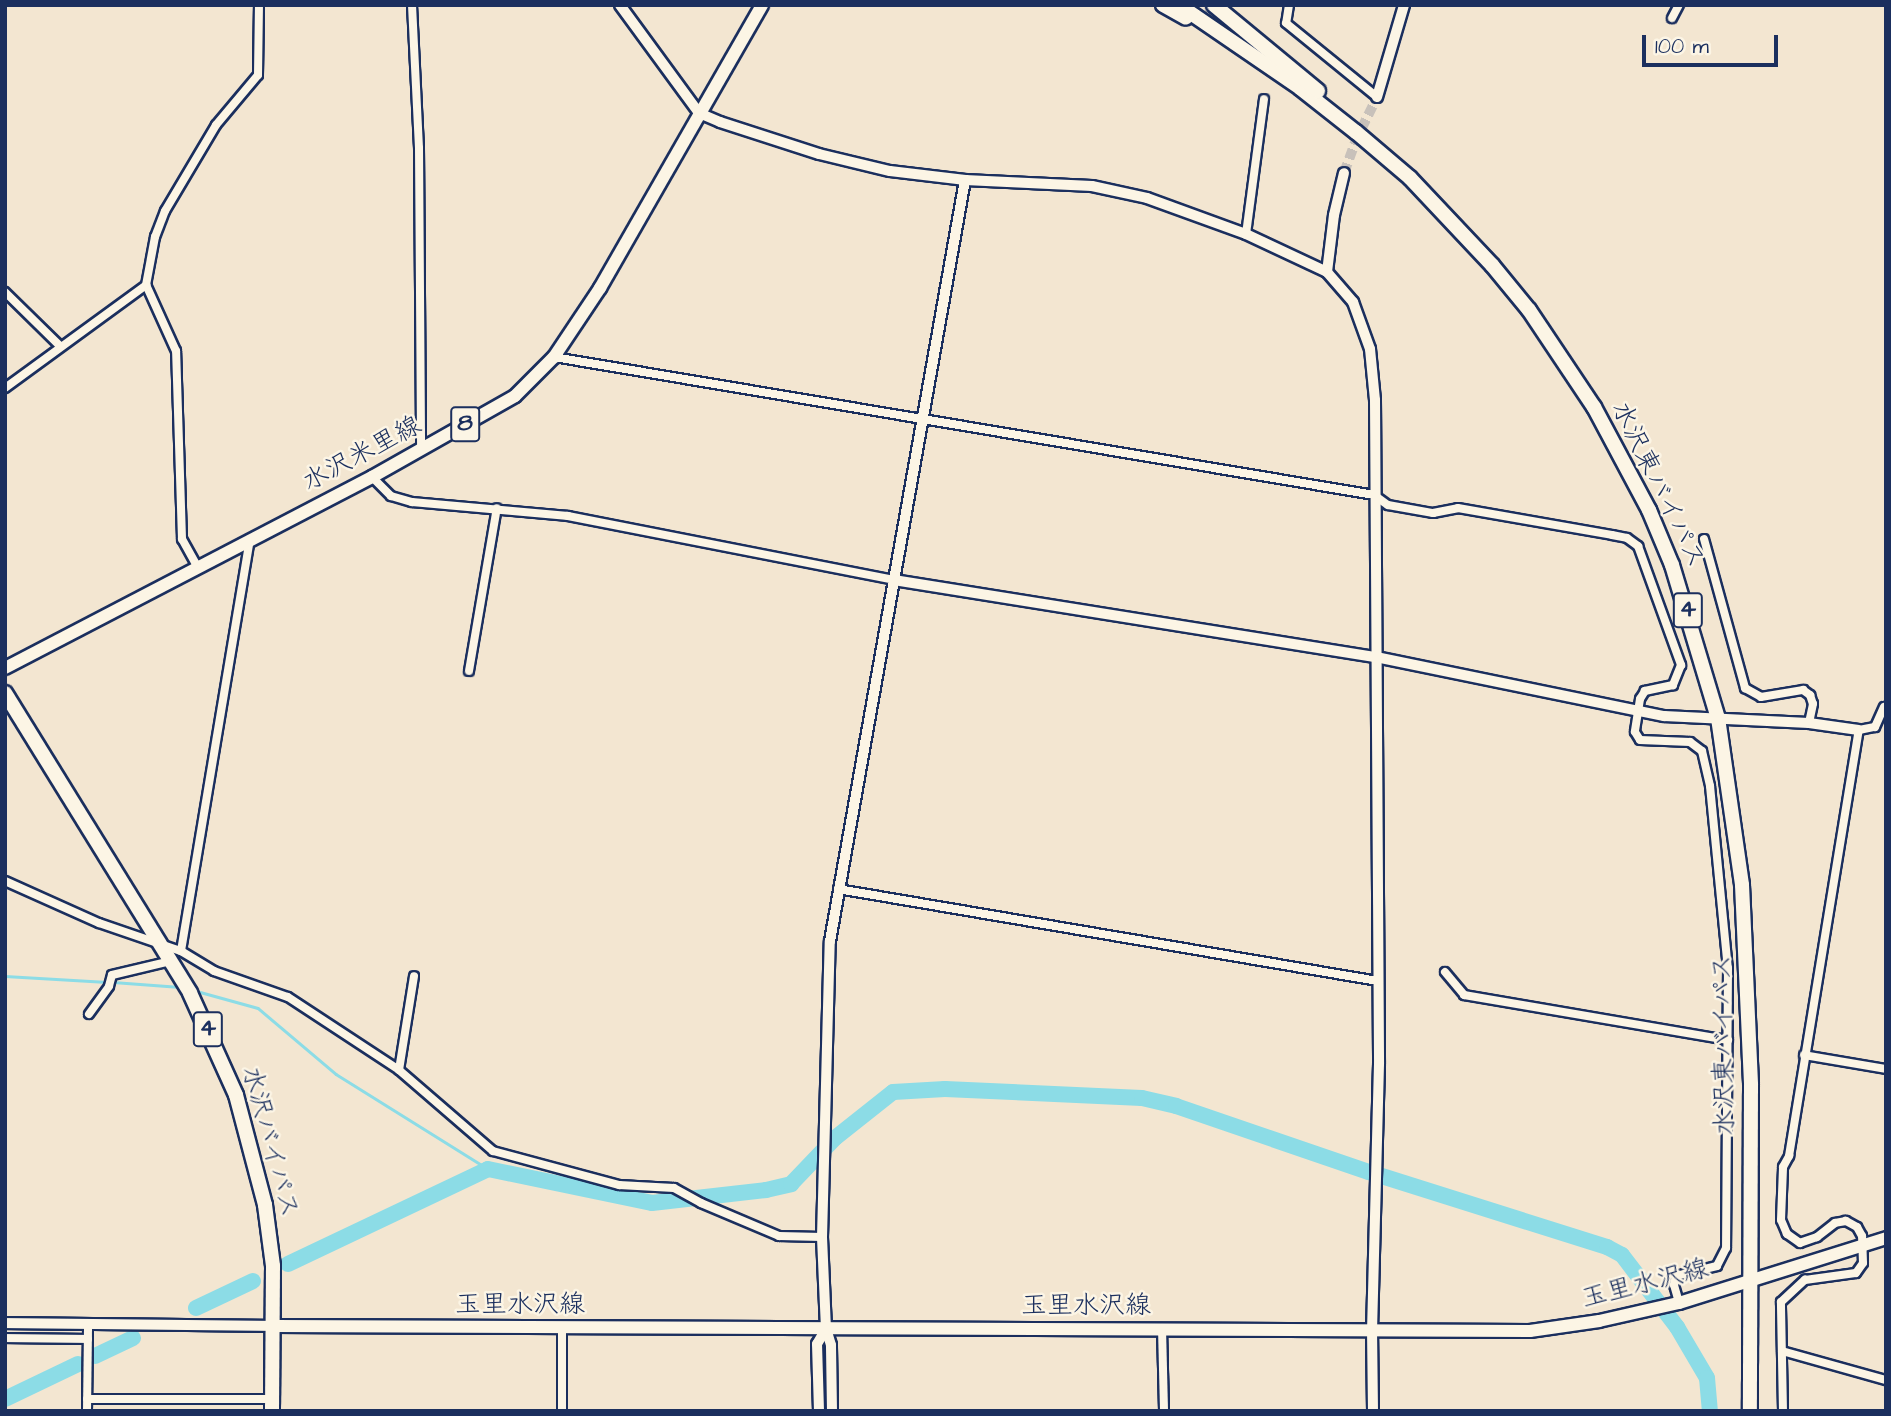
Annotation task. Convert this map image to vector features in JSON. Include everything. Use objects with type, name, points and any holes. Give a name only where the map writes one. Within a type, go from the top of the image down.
[{"type":"highway","points":[[1163,5],[1237,44]]},
{"type":"highway","name":"水沢東バイパス","points":[[1179,5],[1300,88],[1410,178],[1453,221],[1529,310],[1594,407],[1649,510],[1672,565],[1718,718],[1742,885],[1748,979],[1751,1280],[1749,1411]]},
{"type":"highway","points":[[1214,5],[1321,93],[1410,178]]},
{"type":"highway","name":"水沢バイパス","points":[[5,693],[162,945],[176,956],[219,1052],[247,1133],[265,1205],[273,1266],[275,1326],[272,1405]]},
{"type":"main road","name":"水沢米里線","points":[[5,668],[372,477],[515,396],[554,356],[600,288],[762,5]]},
{"type":"main road","name":"玉里水沢線","points":[[275,1326],[1530,1331],[1679,1303],[1886,1238]]},
{"type":"street","points":[[197,566],[182,539],[176,351],[146,285],[155,237],[165,211],[216,125],[258,75],[259,5]]},
{"type":"street","points":[[412,5],[419,161],[421,449]]},
{"type":"street","points":[[620,5],[699,113],[818,154],[890,171],[965,180],[1092,186],[1147,198],[1246,234],[1327,272],[1353,302],[1370,349],[1375,400],[1378,1182],[1372,1329],[1373,1411]]},
{"type":"street","points":[[1289,5],[1286,23],[1377,97],[1404,5]]},
{"type":"street","points":[[1672,18],[1679,5]]},
{"type":"street","points":[[1246,234],[1264,99]]},
{"type":"street","points":[[1327,272],[1334,215],[1344,173]]},
{"type":"street","points":[[832,1411],[831,1345],[826,1329],[822,1237],[829,967],[838,889],[965,180]]},
{"type":"street","points":[[5,388],[146,285]]},
{"type":"street","points":[[5,292],[60,346]]},
{"type":"street","points":[[554,356],[1374,495],[1388,505],[1433,513],[1458,508],[1471,510],[1627,538],[1638,546],[1681,665],[1674,685],[1645,691],[1635,732],[1640,740],[1690,742],[1702,751],[1706,763],[1728,968],[1725,1254],[1717,1266],[1676,1276],[1674,1285],[1679,1303]]},
{"type":"street","points":[[372,477],[391,496],[412,502],[568,516],[894,580],[1376,657],[1638,712],[1809,723],[1859,730],[1875,727],[1884,707]]},
{"type":"street","points":[[469,671],[497,508]]},
{"type":"street","points":[[176,956],[251,538]]},
{"type":"street","points":[[1704,539],[1745,688],[1761,697],[1804,690],[1813,704],[1809,723]]},
{"type":"street","points":[[1783,1411],[1781,1302],[1805,1280],[1856,1273],[1863,1263],[1864,1244],[1857,1227],[1846,1221],[1835,1223],[1817,1237],[1800,1243],[1787,1234],[1782,1220],[1783,1167],[1789,1156],[1859,730]]},
{"type":"street","points":[[5,881],[99,923],[162,945]]},
{"type":"street","points":[[838,889],[1378,981]]},
{"type":"street","points":[[89,1014],[109,986],[112,975],[176,956],[288,997],[399,1070],[493,1151],[619,1185],[674,1188],[701,1203],[779,1236],[822,1237]]},
{"type":"street","points":[[1445,972],[1464,995],[1728,1040]]},
{"type":"street","points":[[399,1070],[414,976]]},
{"type":"street","points":[[1804,1055],[1886,1069]]},
{"type":"street","points":[[5,1323],[275,1326]]},
{"type":"street","points":[[87,1411],[88,1324]]},
{"type":"street","points":[[562,1328],[562,1411]]},
{"type":"street","points":[[1162,1328],[1164,1411]]},
{"type":"street","points":[[819,1411],[817,1344],[826,1329]]},
{"type":"street","points":[[5,1338],[88,1339]]},
{"type":"street","points":[[1782,1351],[1886,1380]]},
{"type":"street","points":[[87,1399],[272,1405]]},
{"type":"waterway","points":[[5,976],[107,982]]},
{"type":"waterway","points":[[113,982],[180,987]]},
{"type":"waterway","points":[[193,990],[258,1008],[336,1074],[488,1169]]},
{"type":"waterway","points":[[288,1264],[488,1169],[652,1203],[766,1190],[791,1184],[835,1138],[893,1092],[945,1089],[1142,1098],[1176,1106],[1369,1172],[1607,1247],[1622,1255],[1677,1327],[1707,1378],[1710,1411]]},
{"type":"waterway","points":[[196,1308],[253,1281]]},
{"type":"waterway","points":[[95,1356],[133,1338]]},
{"type":"waterway","points":[[5,1399],[78,1364]]},
{"type":"tunnel","points":[[1344,173],[1355,142],[1377,97]]}]
